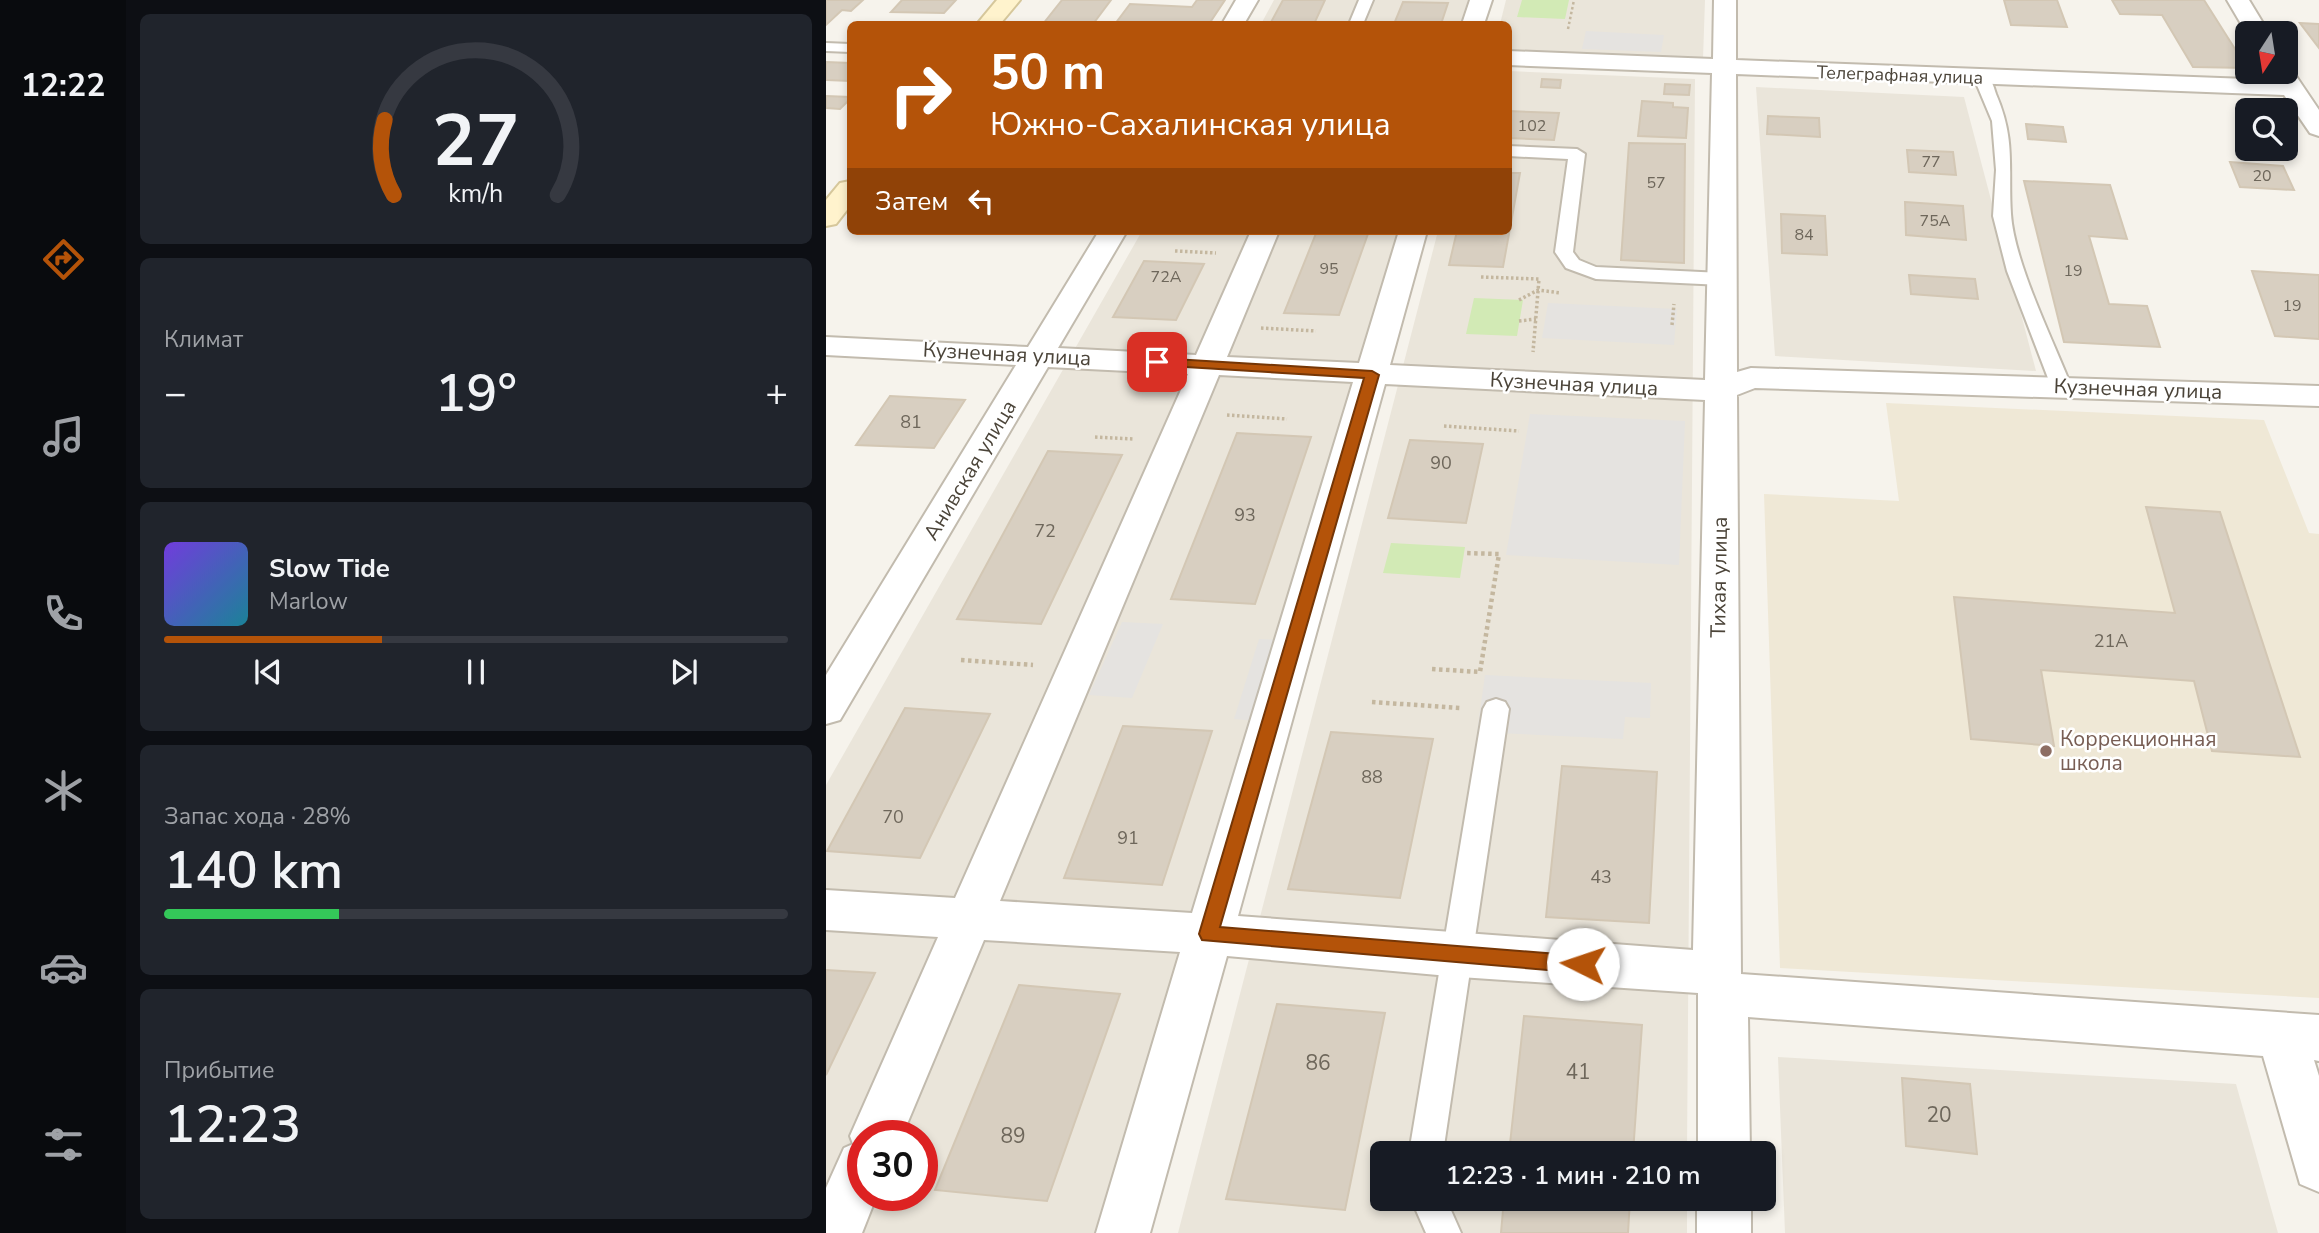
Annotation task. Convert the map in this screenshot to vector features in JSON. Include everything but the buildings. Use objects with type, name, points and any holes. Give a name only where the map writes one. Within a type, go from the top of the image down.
[{"type":"main road","points":[[991,21],[1009,0]]},
{"type":"main road","points":[[826,218],[847,193]]},
{"type":"street","points":[[1235,21],[1247,0]]},
{"type":"street","points":[[1474,21],[1481,0]]},
{"type":"street","name":"Тихая улица","points":[[1724,1141],[1720,984],[1720,391],[1725,0]]},
{"type":"street","points":[[2238,0],[2251,21]]},
{"type":"street","name":"Телеграфная улица","points":[[1512,58],[2299,92]]},
{"type":"street","points":[[2299,92],[2319,128]]},
{"type":"street","name":"Анивская улица","points":[[826,709],[1111,235]]},
{"type":"street","points":[[883,1120],[1263,235]]},
{"type":"street","points":[[1123,1233],[1412,235]]},
{"type":"street","name":"Кузнечная улица","points":[[826,346],[1720,391],[1751,378],[2319,396]]},
{"type":"street","points":[[826,911],[970,922],[1209,934],[2300,1037],[2319,1166]]},
{"type":"street","points":[[834,1233],[847,1203]]},
{"type":"street","points":[[1724,1211],[1724,1233]]},
{"type":"lane","points":[[1357,21],[1367,0]]},
{"type":"lane","points":[[826,47],[847,48]]},
{"type":"lane","points":[[1982,78],[2000,121],[2004,170],[2002,216],[2015,271],[2061,386]]},
{"type":"lane","points":[[1512,151],[1577,154],[1564,252],[1568,262],[1578,269],[1596,273],[1722,279]]},
{"type":"lane","points":[[1428,1141],[1460,956],[1484,709]]},
{"type":"lane","points":[[1434,1211],[1444,1233]]},
{"type":"path","points":[[1568,29],[1574,0]]},
{"type":"path","points":[[1175,251],[1223,254]]},
{"type":"path","points":[[1481,277],[1539,279],[1533,355]]},
{"type":"path","points":[[1519,300],[1538,290]]},
{"type":"path","points":[[1519,321],[1536,320]]},
{"type":"path","points":[[1255,328],[1316,331]]},
{"type":"path","points":[[1225,415],[1287,419]]},
{"type":"path","points":[[1444,426],[1519,431]]},
{"type":"path","points":[[1094,437],[1146,440]]},
{"type":"path","points":[[1432,669],[1480,672],[1499,554],[1464,552]]},
{"type":"path","points":[[961,660],[1042,665]]},
{"type":"path","points":[[1372,702],[1484,709]]},
{"type":"shaded area","points":[[1274,0],[1468,0],[1461,21],[1263,21]]},
{"type":"shaded area","points":[[1506,0],[1705,0],[1703,59],[1512,50],[1512,21],[1501,21]]},
{"type":"shaded area","points":[[1586,31],[1664,35],[1661,52],[1582,49]]},
{"type":"shaded area","points":[[1512,71],[1695,79],[1687,1141],[1370,1141],[1370,1211],[1687,1211],[1687,1233],[1178,1233],[1437,235],[1512,235]]},
{"type":"shaded area","points":[[1756,87],[1964,97],[2036,371],[1775,356]]},
{"type":"shaded area","points":[[1140,235],[1397,235],[1096,1233],[826,1233],[826,785]]},
{"type":"shaded area","points":[[1548,303],[1677,309],[1674,345],[1542,338]]},
{"type":"shaded area","name":"Коррекционная школа","points":[[1886,403],[2264,420],[2309,533],[2319,534],[2319,998],[1780,968],[1764,494],[1899,501]]},
{"type":"shaded area","points":[[1530,414],[1685,421],[1679,565],[1506,555]]},
{"type":"shaded area","points":[[1122,622],[1163,624],[1132,698],[1089,695]]},
{"type":"shaded area","points":[[1259,639],[1281,640],[1257,721],[1234,719]]},
{"type":"shaded area","points":[[1485,675],[1651,683],[1650,718],[1625,717],[1623,739],[1477,732]]},
{"type":"shaded area","points":[[1778,1057],[2236,1084],[2278,1233],[1785,1233]]},
{"type":"green space","points":[[1522,0],[1569,0],[1565,19],[1517,17]]},
{"type":"green space","points":[[1474,298],[1523,300],[1517,336],[1466,334]]},
{"type":"green space","points":[[1391,543],[1465,547],[1460,578],[1383,573]]},
{"type":"place","name":"Коррекционная школа","points":[[2046,751]]},
{"type":"route","points":[[1157,362],[1372,375],[1209,934],[1583,964]]}]
